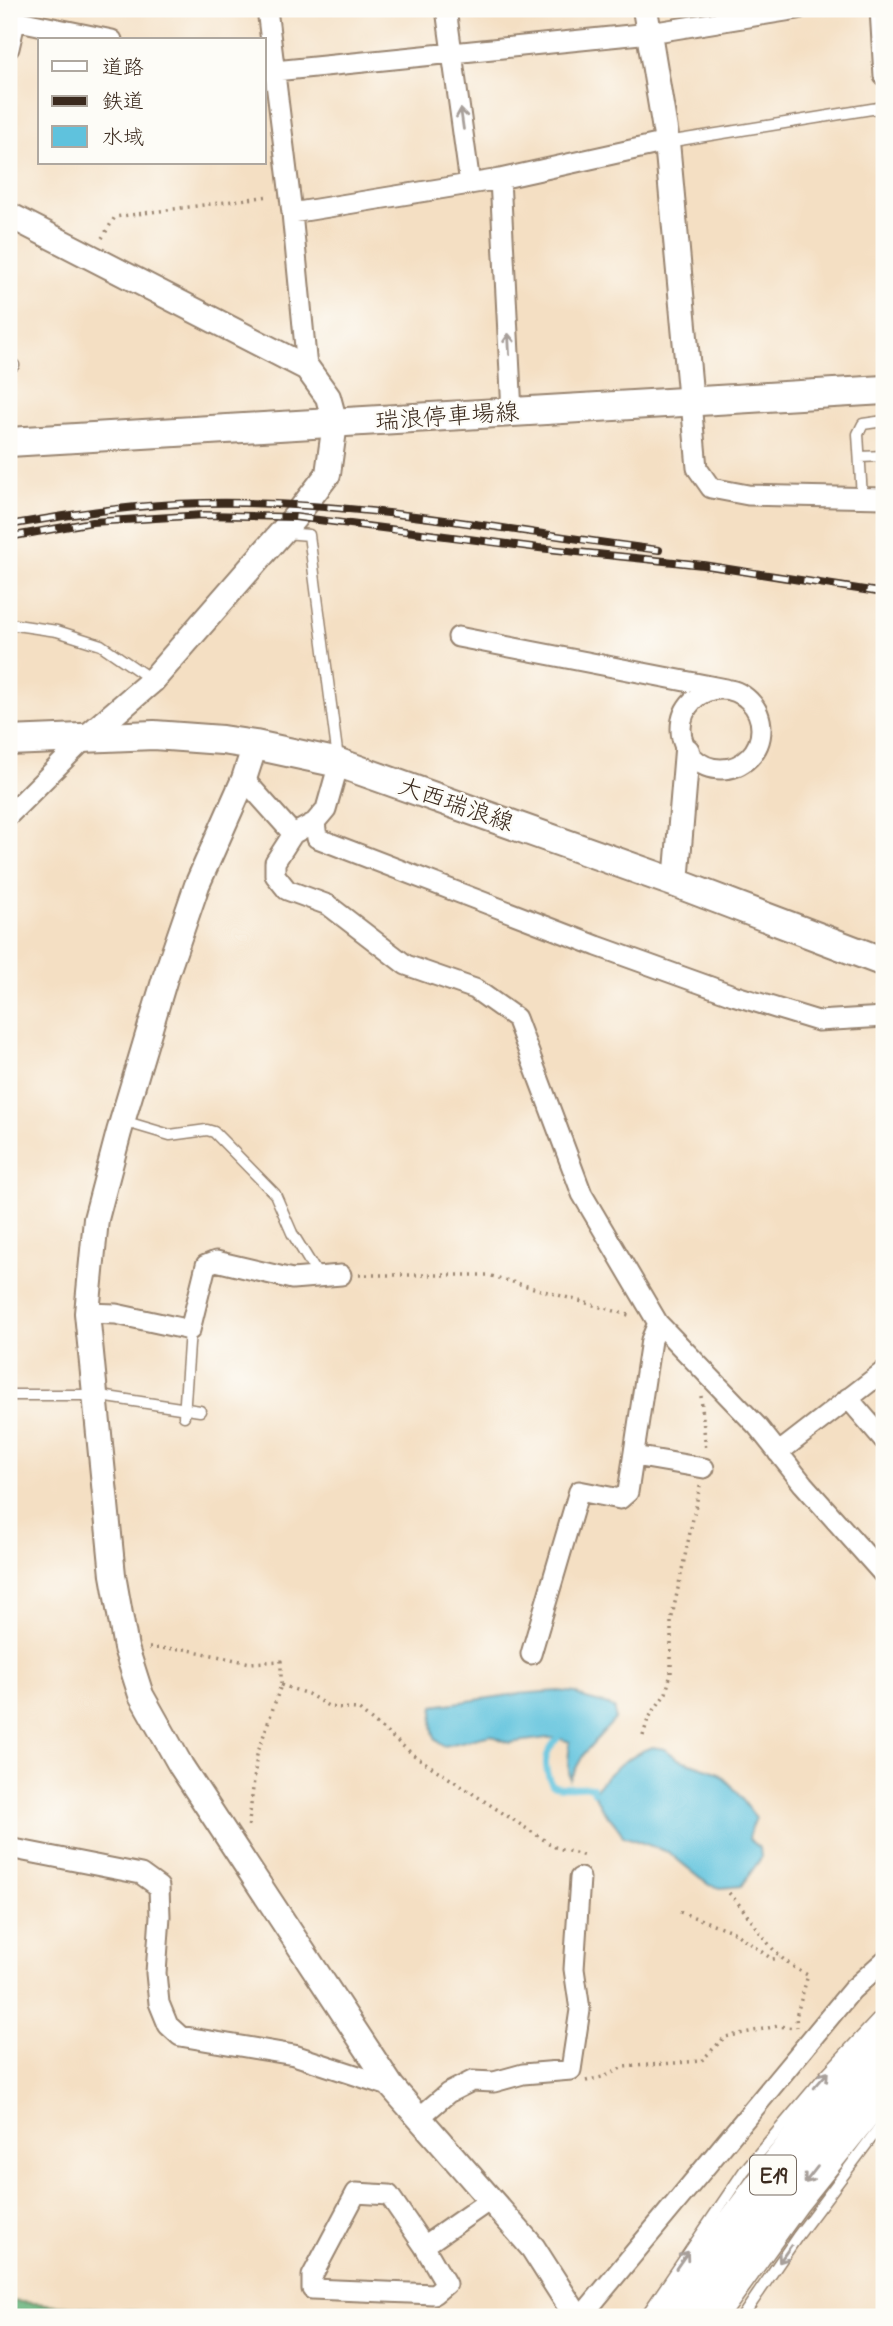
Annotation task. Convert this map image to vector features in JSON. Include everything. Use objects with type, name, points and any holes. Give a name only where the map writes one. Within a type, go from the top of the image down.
[{"type":"highway","name":"E19","points":[[671,2317],[777,2169],[822,2111],[884,2040]]},
{"type":"highway","name":"E19","points":[[707,2317],[792,2200],[884,2084]]},
{"type":"main road","name":"瑞浪停車場線","points":[[9,442],[884,390]]},
{"type":"main road","name":"大西瑞浪線","points":[[9,741],[154,735],[222,740],[339,763],[676,883],[884,962]]},
{"type":"street","points":[[267,9],[270,70],[291,203],[307,368]]},
{"type":"street","points":[[446,9],[470,184]]},
{"type":"street","points":[[270,70],[453,53],[647,21],[798,9]]},
{"type":"street","points":[[880,9],[884,76]]},
{"type":"street","points":[[9,48],[13,17],[103,38]]},
{"type":"street","points":[[647,21],[667,142],[697,468],[711,488],[748,495],[884,498]]},
{"type":"street","points":[[291,203],[500,180],[667,142]]},
{"type":"street","points":[[500,180],[512,412]]},
{"type":"street","points":[[9,215],[307,368],[328,397],[335,423],[328,474],[281,533],[152,681],[87,737],[9,815]]},
{"type":"street","points":[[458,637],[726,689],[739,692],[750,700],[758,711],[762,724],[761,737],[756,750],[747,760],[736,767],[722,769],[697,761],[687,751],[681,726],[684,713],[691,702],[713,689],[726,689]]},
{"type":"street","points":[[255,745],[244,779],[197,885],[165,978],[96,1219],[87,1314],[94,1395],[113,1575],[126,1648],[141,1695],[164,1738],[244,1863],[392,2087],[533,2249],[579,2317],[802,2036],[884,1961]]},
{"type":"street","points":[[676,883],[687,751]]},
{"type":"street","points":[[339,763],[326,809],[315,822],[293,834],[275,862],[275,875],[287,890],[328,905],[406,965],[475,989],[516,1018],[582,1194],[658,1323],[758,1427],[884,1576]]},
{"type":"street","points":[[244,779],[293,834]]},
{"type":"street","points":[[315,822],[317,838],[597,946],[733,995],[818,1021],[884,1017]]},
{"type":"street","points":[[87,1314],[117,1314],[190,1330],[206,1265],[216,1261],[292,1279],[341,1275]]},
{"type":"street","points":[[531,1654],[579,1491],[620,1499],[628,1492],[651,1340],[658,1323]]},
{"type":"street","points":[[778,1453],[884,1371]]},
{"type":"street","points":[[848,1398],[884,1440]]},
{"type":"street","points":[[634,1455],[704,1468]]},
{"type":"street","points":[[9,1848],[141,1874],[159,1887],[156,1973],[159,2003],[168,2025],[180,2036],[295,2055],[392,2087]]},
{"type":"street","points":[[420,2117],[448,2093],[472,2081],[494,2082],[523,2074],[571,2070],[580,2010],[574,1969],[580,1878]]},
{"type":"street","points":[[356,2193],[389,2195],[424,2246],[446,2284],[434,2294],[312,2290],[312,2276],[356,2193]]},
{"type":"street","points":[[424,2246],[490,2200]]},
{"type":"lane","points":[[667,142],[884,107]]},
{"type":"lane","points":[[862,497],[858,434],[863,424],[884,421]]},
{"type":"lane","points":[[860,457],[884,456]]},
{"type":"lane","points":[[281,533],[309,534],[339,763]]},
{"type":"lane","points":[[9,624],[57,631],[101,645],[152,681]]},
{"type":"lane","points":[[122,1121],[170,1135],[207,1130],[214,1132],[275,1195],[292,1233],[319,1277]]},
{"type":"lane","points":[[184,1412],[190,1330]]},
{"type":"lane","points":[[9,1395],[94,1395],[184,1412],[200,1411]]},
{"type":"lane","points":[[645,2317],[744,2171],[826,2074],[884,2012]]},
{"type":"lane","points":[[742,2317],[797,2237],[884,2121]]},
{"type":"path","points":[[90,256],[115,217],[291,203]]},
{"type":"path","points":[[341,1275],[488,1275],[658,1323]]},
{"type":"path","points":[[643,1737],[648,1719],[666,1693],[671,1673],[671,1621],[704,1468],[706,1450],[701,1395],[705,1373]]},
{"type":"path","points":[[126,1648],[184,1649],[250,1663],[281,1661],[281,1685],[257,1755],[244,1863]]},
{"type":"path","points":[[281,1685],[308,1694],[330,1707],[358,1709],[415,1756],[555,1847],[585,1856]]},
{"type":"path","points":[[729,1893],[743,1907],[764,1941],[780,1958],[792,1968],[808,1975],[796,2017],[802,2036]]},
{"type":"path","points":[[680,1912],[732,1931],[772,1959],[780,1958]]},
{"type":"path","points":[[571,2070],[585,2081],[606,2076],[623,2067],[701,2061],[725,2037],[778,2026],[802,2036]]},
{"type":"green space","points":[[9,2301],[188,2316],[191,2317],[9,2317]]},
{"type":"water","points":[[559,1691],[575,1693],[615,1710],[615,1719],[585,1752],[570,1779],[570,1742],[558,1738],[509,1743],[491,1735],[444,1746],[434,1734],[434,1706]]},
{"type":"water","points":[[652,1747],[665,1749],[678,1759],[717,1772],[732,1786],[756,1818],[749,1839],[760,1848],[761,1858],[741,1886],[721,1888],[709,1885],[668,1852],[623,1836],[596,1799],[594,1792],[612,1771],[627,1759]]},
{"type":"waterway","points":[[558,1738],[549,1749],[546,1760],[552,1785],[593,1787],[594,1792]]},
{"type":"railway","points":[[9,525],[81,513],[155,505],[261,503],[432,518],[659,550]]},
{"type":"railway","points":[[9,537],[92,522],[203,515],[295,517],[539,548],[703,565],[884,593]]}]
